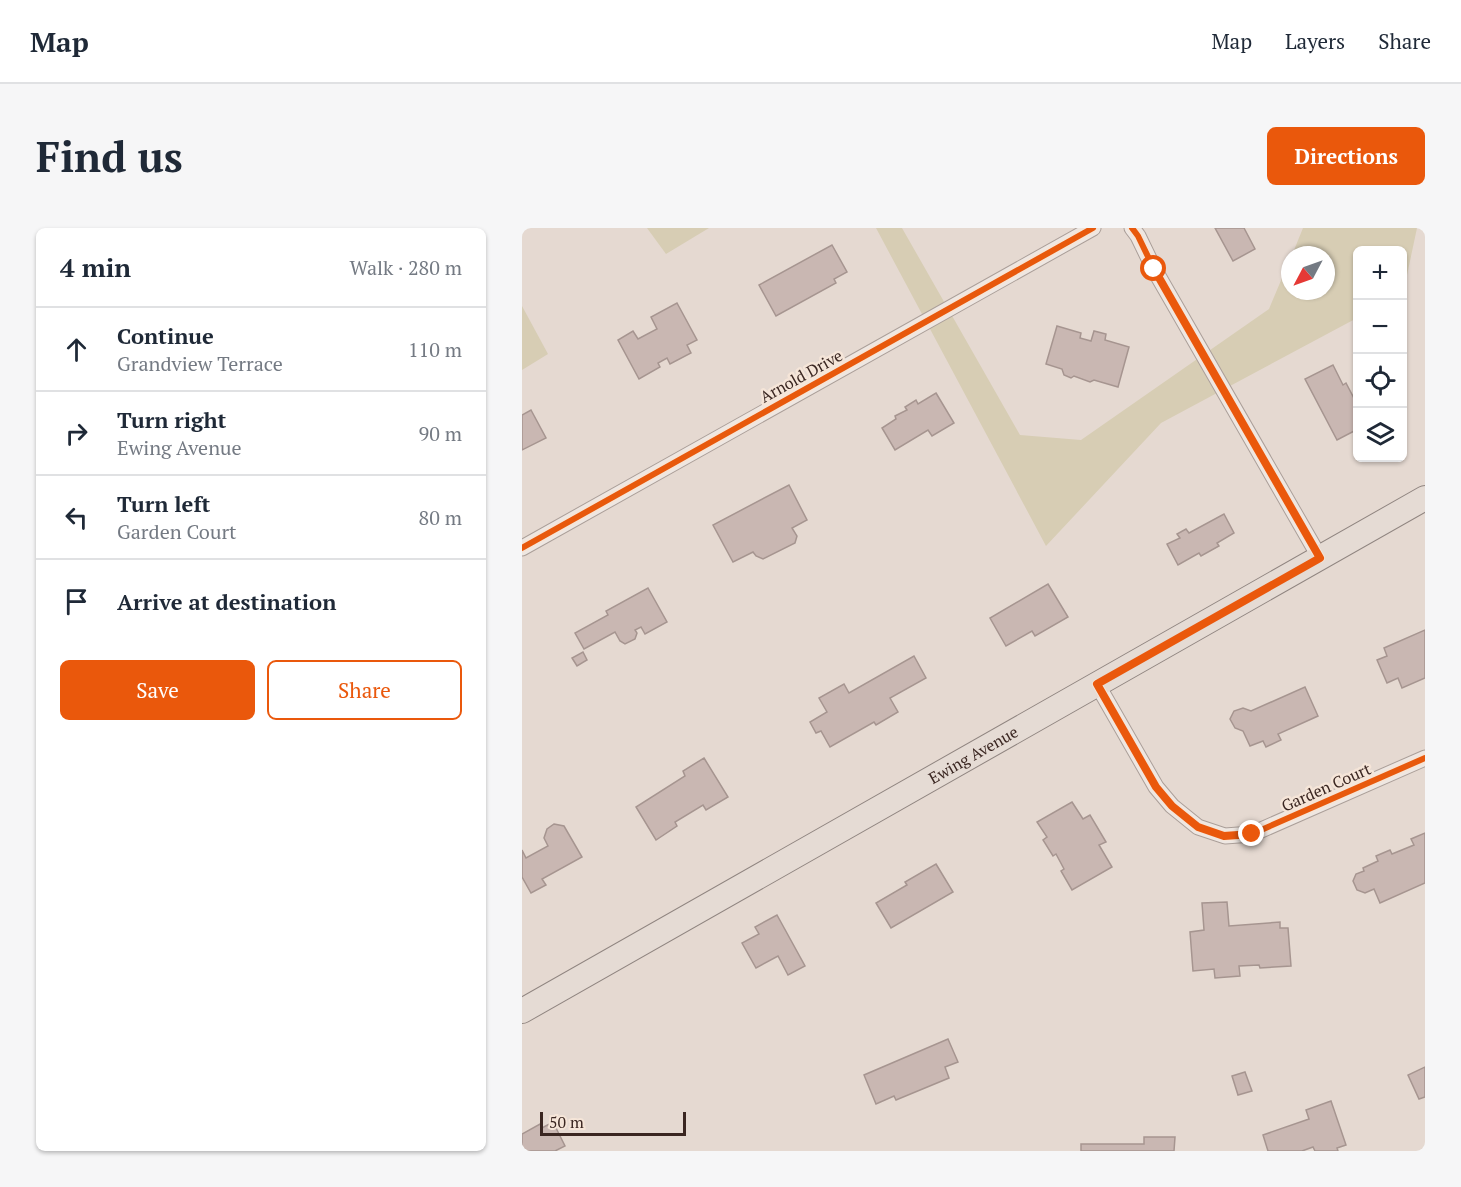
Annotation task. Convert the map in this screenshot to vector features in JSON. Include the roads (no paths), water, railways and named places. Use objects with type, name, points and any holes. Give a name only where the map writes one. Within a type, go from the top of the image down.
[{"type":"main road","name":"Ewing Avenue","points":[[522,1011],[1425,498]]},
{"type":"street","name":"Arnold Drive","points":[[522,548],[1093,228]]},
{"type":"street","points":[[1132,228],[1320,558]]},
{"type":"street","name":"Garden Court","points":[[1097,684],[1156,787],[1172,806],[1198,827],[1224,836],[1252,834],[1425,758]]}]
